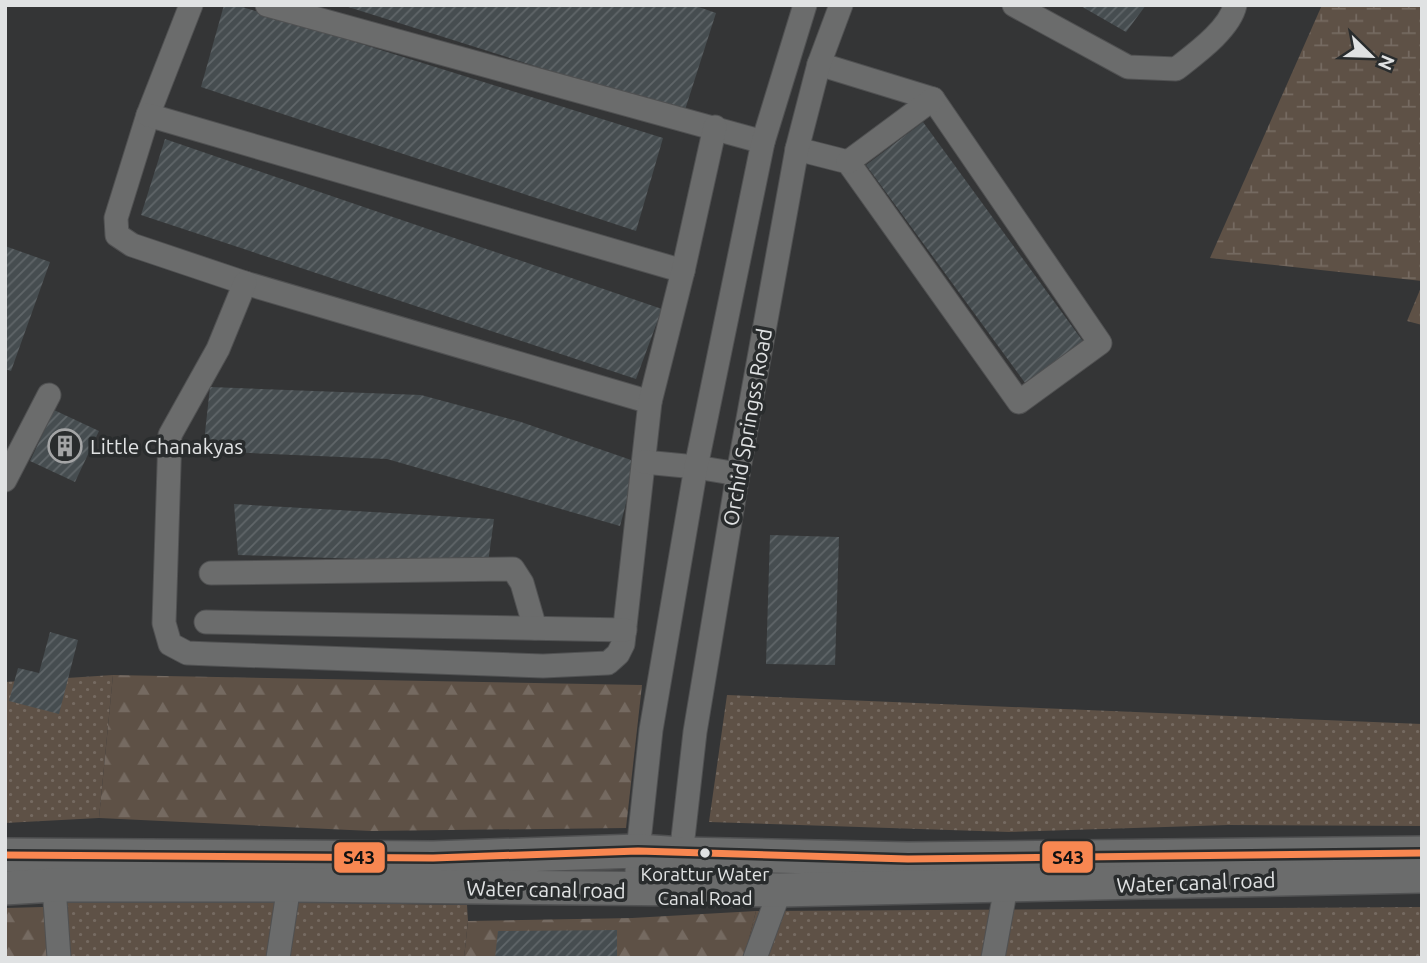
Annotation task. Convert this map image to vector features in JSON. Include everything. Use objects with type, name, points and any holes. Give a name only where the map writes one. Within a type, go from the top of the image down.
[{"type":"main road","name":"Water canal road","points":[[382,872],[638,851],[908,859],[1004,873],[1422,876]]},
{"type":"main road","name":"Water canal road","points":[[5,888],[53,870],[382,872],[636,890],[780,890],[1004,873],[1422,853]]},
{"type":"main road","points":[[5,855],[53,870]]},
{"type":"street","points":[[191,5],[148,115],[116,218],[117,235],[132,245],[245,283],[650,402]]},
{"type":"street","points":[[267,5],[763,142]]},
{"type":"street","name":"Orchid Springss Road","points":[[636,890],[651,730],[696,467],[763,142],[805,5]]},
{"type":"street","name":"Orchid Springss Road","points":[[677,891],[695,732],[738,474],[797,149],[819,64],[841,5]]},
{"type":"street","points":[[1014,5],[1128,67],[1176,69],[1208,44],[1234,13],[1235,5]]},
{"type":"street","points":[[797,149],[848,162],[1019,402],[1100,343],[933,99],[819,64]]},
{"type":"street","points":[[848,162],[933,99]]},
{"type":"street","points":[[148,115],[683,271]]},
{"type":"street","points":[[245,283],[218,349],[170,435],[164,623],[170,644],[187,653],[543,666],[608,663],[618,654],[623,644],[650,402],[715,127]]},
{"type":"street","points":[[5,480],[48,395]]},
{"type":"street","points":[[643,462],[738,474]]},
{"type":"street","points":[[211,573],[513,569],[522,583],[535,628]]},
{"type":"street","points":[[206,622],[625,630]]},
{"type":"street","points":[[53,870],[59,958]]},
{"type":"street","points":[[278,958],[291,872]]},
{"type":"street","points":[[993,958],[1004,873]]},
{"type":"street","points":[[755,958],[780,890]]},
{"type":"green space","points":[[1322,5],[1422,5],[1422,281],[1210,258]]},
{"type":"green space","points":[[1422,285],[1422,325],[1407,321]]},
{"type":"green space","points":[[113,675],[99,818],[5,823],[5,682]]},
{"type":"green space","points":[[113,675],[642,685],[626,828],[371,831],[99,818]]},
{"type":"green space","points":[[727,695],[1422,724],[1422,826],[1228,825],[1009,832],[709,822]]},
{"type":"green space","points":[[66,903],[467,905],[464,958],[71,958]]},
{"type":"green space","points":[[66,903],[71,958],[5,958],[5,908],[43,907]]},
{"type":"green space","points":[[1422,907],[1422,958],[744,958],[756,911]]},
{"type":"green space","points":[[756,911],[744,958],[464,958],[468,921],[632,918]]},
{"type":"building","points":[[224,5],[236,5],[663,138],[636,231],[201,87]]},
{"type":"building","points":[[342,5],[693,5],[716,13],[684,113]]},
{"type":"building","points":[[1079,5],[1146,5],[1126,32]]},
{"type":"building","points":[[923,122],[1085,344],[1028,387],[866,165]]},
{"type":"building","points":[[165,139],[662,309],[636,379],[141,215]]},
{"type":"building","points":[[5,246],[50,262],[11,371],[5,369]]},
{"type":"building","points":[[210,387],[421,395],[521,422],[637,462],[620,526],[387,459],[203,451]]},
{"type":"building","name":"Little Chanakyas","points":[[54,410],[99,431],[75,482],[30,461]]},
{"type":"building","points":[[234,504],[494,519],[488,563],[238,555]]},
{"type":"building","points":[[770,535],[839,537],[835,665],[766,664]]},
{"type":"building","points":[[50,632],[78,640],[59,714],[9,701],[18,668],[39,673]]},
{"type":"building","points":[[617,930],[617,958],[495,958],[498,931]]},
{"type":"transit line","name":"S43","points":[[5,855],[433,858],[638,851],[908,859],[1422,853]]},
{"type":"place","name":"Little Chanakyas","points":[[65,446]]},
{"type":"place","name":"Korattur Water Canal Road","points":[[705,853]]}]
